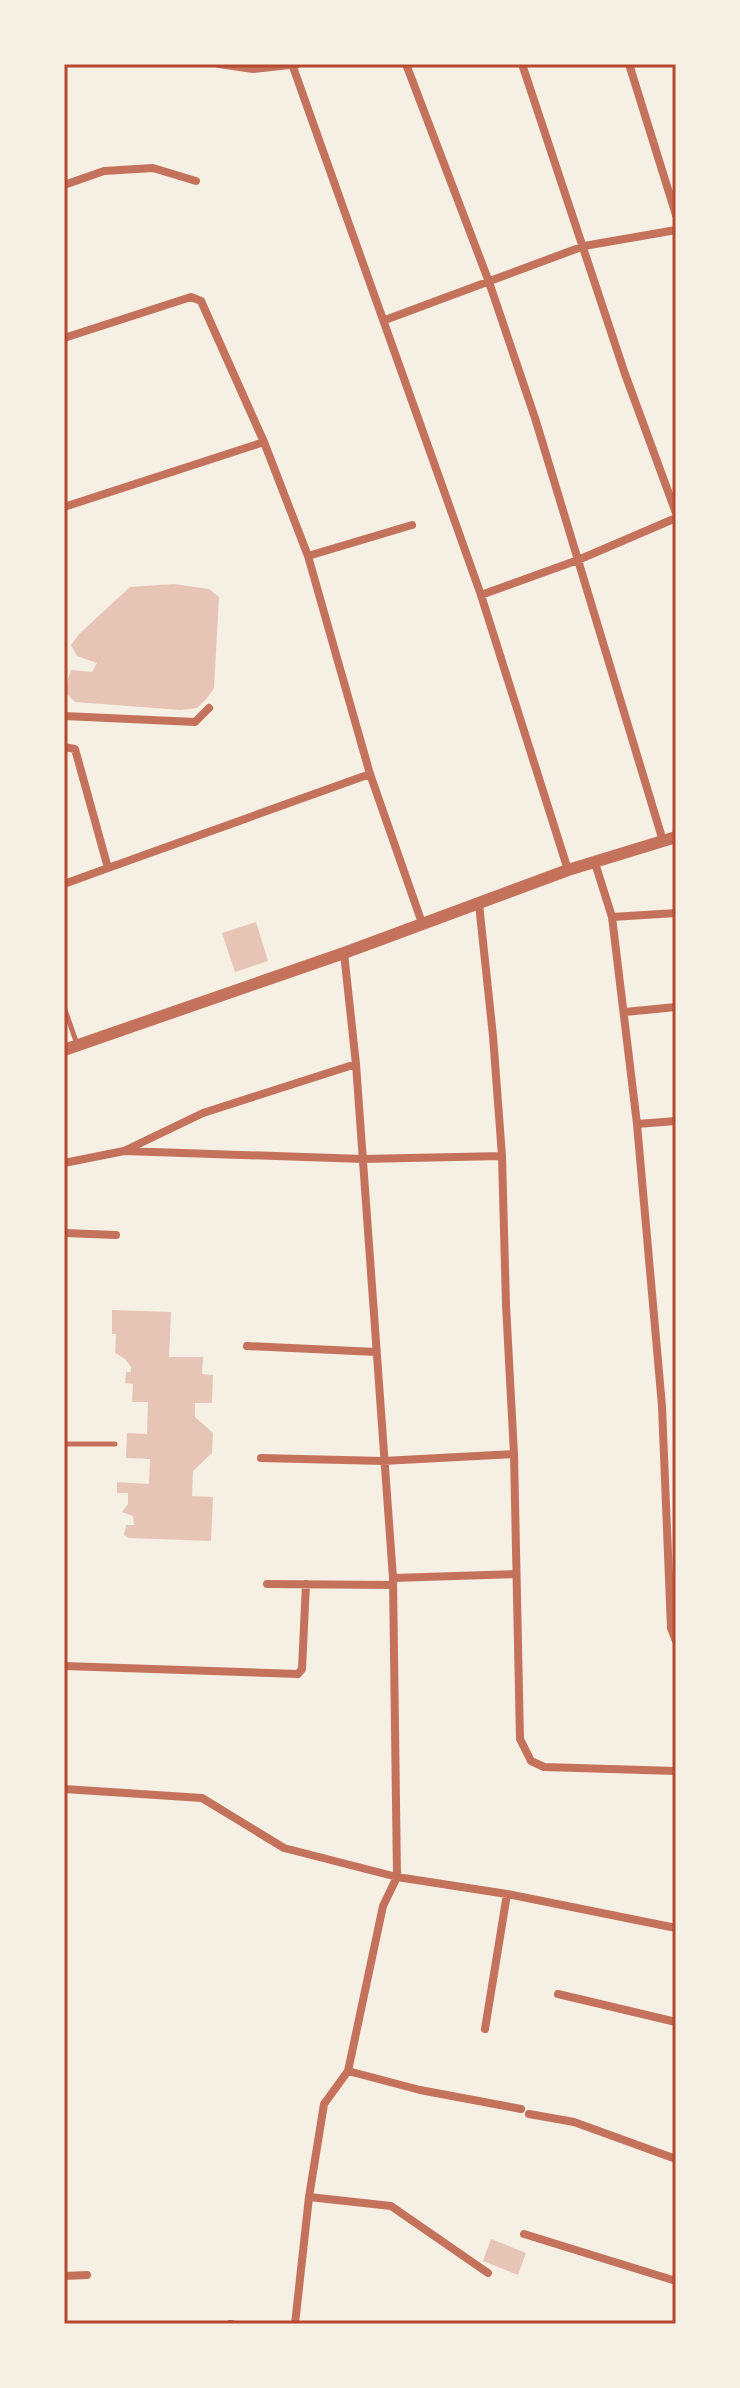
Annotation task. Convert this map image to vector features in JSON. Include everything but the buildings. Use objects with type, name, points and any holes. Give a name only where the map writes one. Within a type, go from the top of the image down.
[{"type":"street","points":[[219,64],[253,69],[294,65],[481,595],[568,870]]},
{"type":"street","points":[[70,1048],[344,953],[568,870],[670,839],[489,282],[406,64]]},
{"type":"street","points":[[481,595],[578,560],[676,515],[625,374],[522,64]]},
{"type":"street","points":[[629,64],[676,215]]},
{"type":"street","points":[[64,185],[104,171],[153,168],[196,181]]},
{"type":"street","points":[[385,320],[584,246],[676,230]]},
{"type":"street","points":[[64,338],[191,297],[201,301],[264,442],[308,556],[370,774],[422,923]]},
{"type":"street","points":[[64,507],[264,442]]},
{"type":"street","points":[[308,556],[412,525]]},
{"type":"street","points":[[64,716],[195,722],[209,708]]},
{"type":"street","points":[[64,747],[75,749],[108,868]]},
{"type":"street","points":[[64,884],[370,774]]},
{"type":"street","points":[[595,863],[612,917],[637,1124],[662,1406],[671,1628],[676,1641]]},
{"type":"street","points":[[479,904],[502,1156],[514,1454],[520,1739],[531,1761],[544,1767],[676,1771]]},
{"type":"street","points":[[612,917],[676,913]]},
{"type":"street","points":[[295,2324],[309,2197],[324,2104],[348,2071],[383,1906],[397,1877],[393,1582],[356,1064],[344,953]]},
{"type":"street","points":[[625,1012],[676,1007]]},
{"type":"street","points":[[124,1151],[203,1113],[356,1064]]},
{"type":"street","points":[[637,1124],[676,1121]]},
{"type":"street","points":[[64,1163],[124,1151],[363,1159],[502,1156]]},
{"type":"street","points":[[64,1233],[116,1235]]},
{"type":"street","points":[[247,1346],[376,1352]]},
{"type":"street","points":[[261,1458],[383,1461],[514,1454]]},
{"type":"street","points":[[267,1584],[393,1582],[515,1574]]},
{"type":"street","points":[[64,1666],[298,1674],[302,1669],[306,1584]]},
{"type":"street","points":[[64,1789],[202,1798],[284,1848],[397,1877],[507,1894],[676,1928]]},
{"type":"street","points":[[485,2029],[507,1894]]},
{"type":"street","points":[[558,1994],[676,2022]]},
{"type":"street","points":[[348,2071],[420,2090],[521,2109]]},
{"type":"street","points":[[529,2114],[574,2122],[676,2159]]},
{"type":"street","points":[[309,2197],[391,2206],[488,2273]]},
{"type":"street","points":[[524,2234],[676,2281]]},
{"type":"street","points":[[64,2276],[87,2275]]},
{"type":"lane","points":[[64,1007],[70,1048]]},
{"type":"lane","points":[[64,1444],[115,1444]]}]
